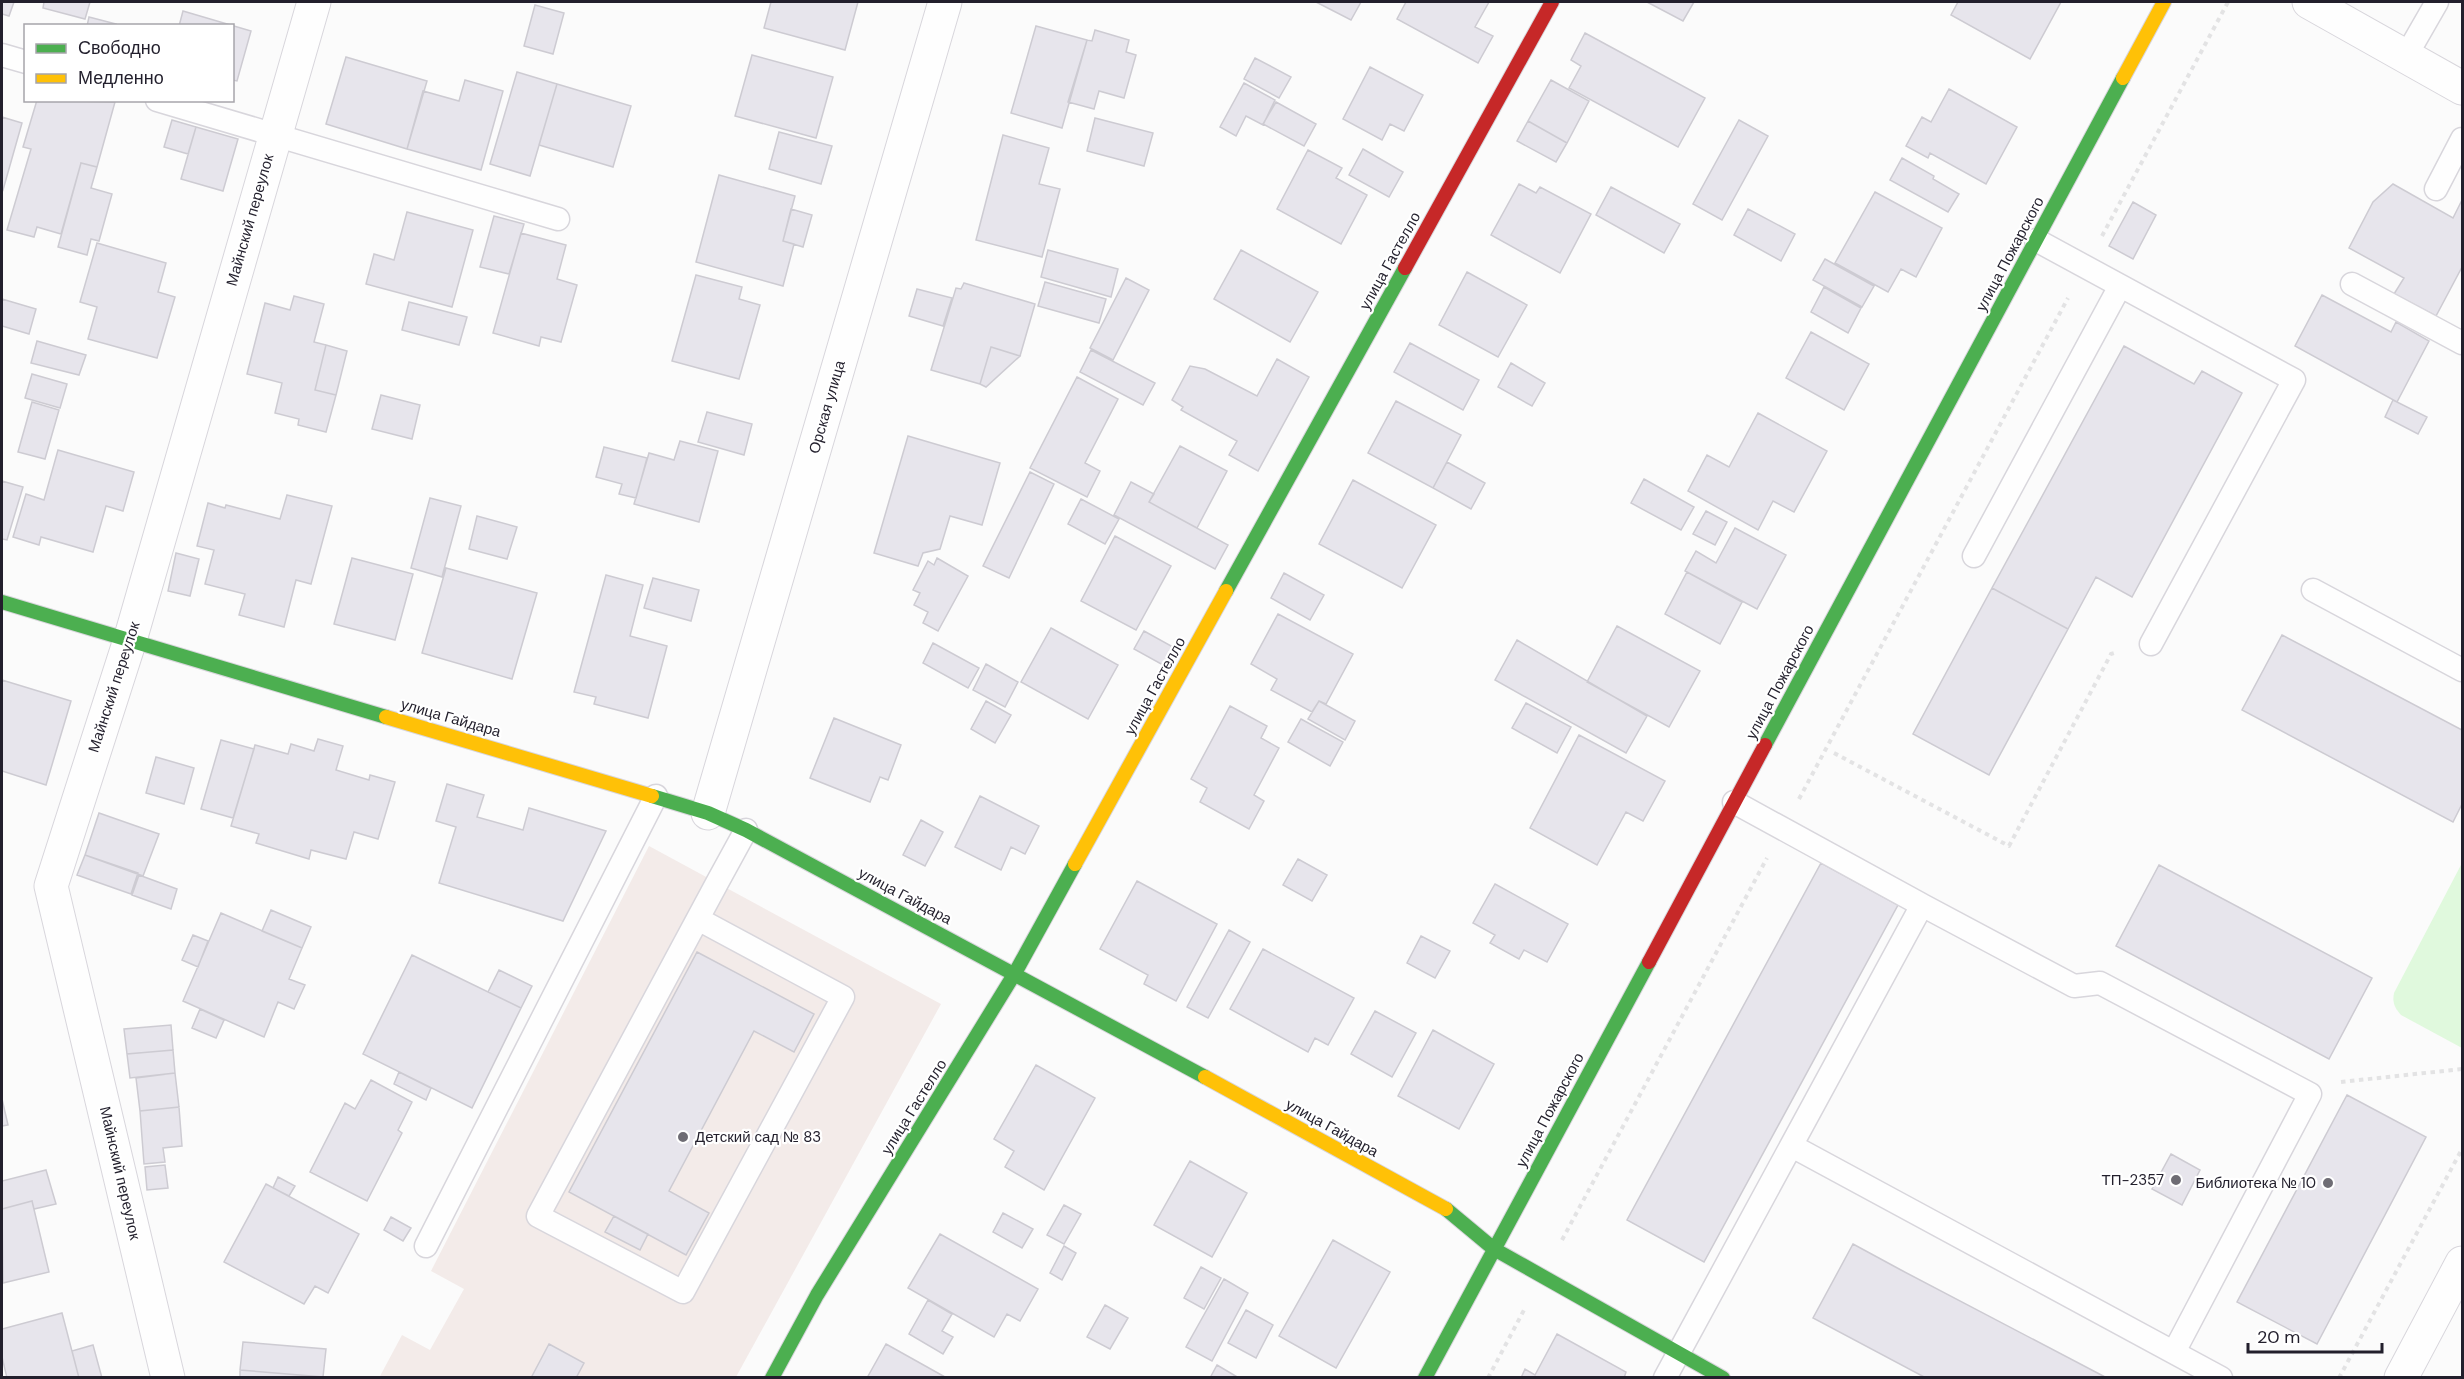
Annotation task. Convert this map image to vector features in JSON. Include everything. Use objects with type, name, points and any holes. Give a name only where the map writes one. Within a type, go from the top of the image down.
[{"type":"street","name":"Майнский переулок","points":[[168,1377],[51,886],[130,640],[314,2]]},
{"type":"street","name":"Орская улица","points":[[708,813],[945,2]]},
{"type":"street","name":"улица Гастелло","points":[[772,1377],[818,1295],[1015,973],[1552,2]]},
{"type":"street","name":"улица Пожарского","points":[[1425,1377],[2164,2]]},
{"type":"street","points":[[2309,2],[2463,88]]},
{"type":"street","name":"улица Гайдара","points":[[2,602],[656,796],[708,813],[746,830],[1015,973],[1449,1211],[1494,1249],[1723,1377]]},
{"type":"street","points":[[2401,1377],[2463,1263]]},
{"type":"lane","points":[[2406,56],[2437,2]]},
{"type":"lane","points":[[2,56],[24,62]]},
{"type":"lane","points":[[164,102],[558,219]]},
{"type":"lane","points":[[2436,189],[2463,139]]},
{"type":"lane","points":[[2036,240],[2294,380],[2151,644]]},
{"type":"lane","points":[[2352,284],[2463,343]]},
{"type":"lane","points":[[1974,556],[2120,286]]},
{"type":"lane","points":[[2313,590],[2463,670]]},
{"type":"lane","points":[[426,1246],[656,796]]},
{"type":"lane","points":[[1734,802],[2074,986],[2100,983],[2310,1095],[2174,1352]]},
{"type":"lane","points":[[698,919],[843,997],[683,1293],[538,1216],[698,919],[746,830]]},
{"type":"lane","points":[[1665,1377],[1922,905]]},
{"type":"lane","points":[[1792,1146],[2222,1377]]},
{"type":"path","points":[[1488,1377],[2228,2]]},
{"type":"path","points":[[1834,753],[2009,846],[2111,654],[2151,644]]},
{"type":"path","points":[[2310,1095],[2337,1082],[2463,1069]]},
{"type":"path","points":[[2339,1377],[2463,1149]]},
{"type":"shaded area","name":"Детский сад № 83","points":[[649,846],[941,1004],[736,1377],[379,1378],[402,1335],[430,1350],[464,1289],[431,1271]]},
{"type":"green space","points":[[2462,863],[2462,1048],[2401,1015],[2393,1000],[2394,993]]},
{"type":"building","points":[[2,2],[14,2],[9,16],[2,14]]},
{"type":"building","points":[[44,2],[90,2],[85,19],[43,8]]},
{"type":"building","points":[[771,2],[858,2],[845,50],[764,28]]},
{"type":"building","points":[[1316,2],[1361,2],[1351,20]]},
{"type":"building","points":[[1406,2],[1489,2],[1475,27],[1493,36],[1478,63],[1397,19]]},
{"type":"building","points":[[1647,2],[1694,2],[1683,21]]},
{"type":"building","points":[[1958,2],[2061,2],[2030,59],[1951,15]]},
{"type":"building","points":[[535,5],[564,13],[553,54],[524,46]]},
{"type":"building","points":[[183,11],[227,24],[180,24]]},
{"type":"building","points":[[89,17],[116,24],[87,24]]},
{"type":"building","points":[[234,26],[251,31],[237,81],[234,80]]},
{"type":"building","points":[[1036,26],[1087,40],[1062,128],[1011,113]]},
{"type":"building","points":[[1095,30],[1129,40],[1126,52],[1136,55],[1124,98],[1099,91],[1094,109],[1068,102],[1087,40],[1092,41]]},
{"type":"building","points":[[1585,33],[1705,98],[1678,147],[1569,88],[1581,66],[1571,60]]},
{"type":"building","points":[[752,55],[833,77],[816,138],[735,116]]},
{"type":"building","points":[[346,57],[427,81],[407,149],[326,124]]},
{"type":"building","points":[[1255,58],[1291,77],[1279,98],[1244,79]]},
{"type":"building","points":[[1370,67],[1423,95],[1404,131],[1390,124],[1382,140],[1343,119]]},
{"type":"building","points":[[517,72],[557,84],[530,176],[490,164]]},
{"type":"building","points":[[465,80],[503,91],[481,170],[407,149],[423,91],[459,101]]},
{"type":"building","points":[[1551,80],[1589,101],[1567,143],[1528,121]]},
{"type":"building","points":[[1244,83],[1275,100],[1263,125],[1246,116],[1236,136],[1220,127]]},
{"type":"building","points":[[557,84],[631,106],[613,167],[539,145]]},
{"type":"building","points":[[1949,89],[2017,127],[1986,184],[1930,153],[1928,158],[1906,146],[1922,117],[1931,122]]},
{"type":"building","points":[[36,102],[115,102],[97,167],[81,163],[61,234],[37,227],[34,237],[7,230],[31,149],[23,147]]},
{"type":"building","points":[[1276,102],[1316,124],[1304,146],[1263,124]]},
{"type":"building","points":[[2,117],[22,123],[3,190],[2,189]]},
{"type":"building","points":[[1095,118],[1153,133],[1144,166],[1087,151]]},
{"type":"building","points":[[172,120],[196,127],[188,154],[164,147]]},
{"type":"building","points":[[1739,120],[1768,136],[1722,220],[1693,204]]},
{"type":"building","points":[[1528,121],[1567,143],[1556,162],[1517,141]]},
{"type":"building","points":[[196,127],[238,139],[223,191],[181,179]]},
{"type":"building","points":[[779,132],[832,146],[821,184],[769,169]]},
{"type":"building","points":[[1003,135],[1049,148],[1039,184],[1060,189],[1042,257],[976,240]]},
{"type":"building","points":[[1363,149],[1403,172],[1389,197],[1349,175]]},
{"type":"building","points":[[1308,150],[1342,168],[1336,178],[1367,195],[1341,244],[1277,209]]},
{"type":"building","points":[[1902,158],[1934,176],[1933,179],[1959,194],[1948,212],[1890,180]]},
{"type":"building","points":[[81,163],[97,167],[91,188],[112,194],[99,241],[91,239],[87,255],[58,247]]},
{"type":"building","points":[[719,175],[795,196],[783,241],[794,244],[783,286],[696,262]]},
{"type":"building","points":[[1519,184],[1536,193],[1540,187],[1591,214],[1560,273],[1491,235]]},
{"type":"building","points":[[2393,184],[2453,218],[2462,200],[2462,267],[2436,316],[2394,294],[2404,278],[2349,248],[2373,202]]},
{"type":"building","points":[[1611,187],[1680,224],[1664,253],[1596,215]]},
{"type":"building","points":[[1875,192],[1942,228],[1916,277],[1901,269],[1888,292],[1835,263]]},
{"type":"building","points":[[2133,202],[2156,215],[2133,259],[2109,246]]},
{"type":"building","points":[[791,209],[812,215],[803,247],[783,241]]},
{"type":"building","points":[[1748,209],[1795,234],[1781,261],[1734,235]]},
{"type":"building","points":[[407,212],[473,230],[452,307],[366,284],[374,254],[394,260]]},
{"type":"building","points":[[494,216],[524,224],[509,274],[480,267]]},
{"type":"building","points":[[521,233],[566,245],[557,279],[577,285],[561,342],[541,337],[539,346],[493,333]]},
{"type":"building","points":[[97,243],[166,263],[158,292],[175,297],[157,358],[88,339],[97,307],[80,302]]},
{"type":"building","points":[[1048,250],[1118,269],[1111,297],[1041,277]]},
{"type":"building","points":[[1241,250],[1318,292],[1290,342],[1214,299]]},
{"type":"building","points":[[1825,259],[1874,286],[1862,307],[1813,280]]},
{"type":"building","points":[[1467,272],[1527,305],[1498,357],[1439,325]]},
{"type":"building","points":[[696,275],[742,287],[739,299],[760,305],[739,379],[672,361]]},
{"type":"building","points":[[1126,278],[1149,290],[1113,360],[1090,348]]},
{"type":"building","points":[[1045,282],[1106,299],[1099,323],[1038,306]]},
{"type":"building","points":[[964,283],[1035,304],[1020,356],[991,347],[980,384],[931,370],[956,288],[961,289]]},
{"type":"building","points":[[1824,287],[1861,308],[1848,333],[1811,312]]},
{"type":"building","points":[[917,289],[952,298],[943,326],[909,316]]},
{"type":"building","points":[[2322,295],[2391,332],[2396,322],[2429,341],[2397,402],[2295,346]]},
{"type":"building","points":[[294,296],[324,304],[314,342],[326,345],[315,390],[336,395],[326,432],[298,425],[299,419],[275,413],[282,383],[247,374],[265,303],[290,310]]},
{"type":"building","points":[[2,299],[36,309],[29,334],[2,326]]},
{"type":"building","points":[[409,302],[467,317],[459,345],[402,330]]},
{"type":"building","points":[[1811,332],[1869,364],[1844,410],[1786,378]]},
{"type":"building","points":[[37,341],[86,355],[79,375],[31,363]]},
{"type":"building","points":[[1410,343],[1479,380],[1463,410],[1394,372]]},
{"type":"building","points":[[326,345],[347,351],[336,395],[315,390]]},
{"type":"building","points":[[2124,346],[2194,384],[2202,371],[2242,393],[2132,597],[2096,577],[2068,629],[1992,588]]},
{"type":"building","points":[[991,347],[1020,356],[986,387],[980,384]]},
{"type":"building","points":[[1091,350],[1155,383],[1143,405],[1080,372]]},
{"type":"building","points":[[1277,359],[1309,377],[1258,471],[1229,455],[1237,441],[1181,410],[1183,407],[1172,400],[1190,366],[1205,369],[1257,396]]},
{"type":"building","points":[[1511,363],[1545,383],[1532,406],[1498,387]]},
{"type":"building","points":[[32,374],[67,384],[60,408],[25,398]]},
{"type":"building","points":[[1077,377],[1118,399],[1085,463],[1100,471],[1087,497],[1030,468]]},
{"type":"building","points":[[381,395],[420,405],[412,439],[372,429]]},
{"type":"building","points":[[2393,400],[2427,417],[2418,434],[2385,417]]},
{"type":"building","points":[[1396,401],[1461,435],[1433,488],[1368,453]]},
{"type":"building","points":[[32,402],[59,410],[45,459],[18,452]]},
{"type":"building","points":[[707,412],[752,424],[744,455],[698,442]]},
{"type":"building","points":[[1758,413],[1827,451],[1794,512],[1773,501],[1758,530],[1688,491],[1707,455],[1729,467]]},
{"type":"building","points":[[908,436],[1000,463],[982,525],[950,516],[940,549],[923,553],[918,566],[874,553]]},
{"type":"building","points":[[680,441],[718,451],[699,522],[634,504],[649,453],[674,460]]},
{"type":"building","points":[[1180,446],[1227,471],[1197,528],[1149,502]]},
{"type":"building","points":[[604,447],[647,458],[636,498],[619,494],[622,484],[596,477]]},
{"type":"building","points":[[58,450],[134,472],[123,511],[106,506],[93,552],[41,537],[39,545],[13,537],[26,494],[44,500]]},
{"type":"building","points":[[1447,462],[1485,483],[1471,509],[1433,488]]},
{"type":"building","points":[[1030,472],[1054,484],[1009,578],[983,566]]},
{"type":"building","points":[[1644,479],[1694,507],[1681,530],[1631,503]]},
{"type":"building","points":[[1353,480],[1436,525],[1402,588],[1319,544]]},
{"type":"building","points":[[2,481],[23,487],[7,540],[2,539]]},
{"type":"building","points":[[1131,482],[1154,494],[1149,502],[1228,545],[1215,569],[1114,515]]},
{"type":"building","points":[[287,495],[332,506],[311,584],[296,580],[284,627],[239,615],[245,594],[205,584],[214,550],[197,546],[208,503],[225,508],[226,505],[280,519]]},
{"type":"building","points":[[430,498],[461,506],[442,577],[411,568]]},
{"type":"building","points":[[1081,499],[1119,519],[1105,544],[1068,524]]},
{"type":"building","points":[[1706,511],[1727,522],[1715,545],[1693,534]]},
{"type":"building","points":[[477,516],[517,527],[507,559],[469,549]]},
{"type":"building","points":[[1735,528],[1786,555],[1757,609],[1685,571],[1696,551],[1716,563]]},
{"type":"building","points":[[1115,536],[1171,566],[1136,630],[1081,601]]},
{"type":"building","points":[[176,553],[199,559],[190,596],[168,591]]},
{"type":"building","points":[[352,558],[413,574],[395,640],[334,624]]},
{"type":"building","points":[[937,558],[968,576],[938,631],[923,623],[928,612],[914,605],[920,593],[913,590],[928,561],[934,565]]},
{"type":"building","points":[[446,568],[537,593],[512,679],[422,653]]},
{"type":"building","points":[[1687,572],[1742,602],[1720,644],[1665,614]]},
{"type":"building","points":[[1284,573],[1324,595],[1310,620],[1271,598]]},
{"type":"building","points":[[606,575],[643,585],[630,636],[667,646],[648,718],[594,704],[596,697],[574,692]]},
{"type":"building","points":[[653,578],[699,590],[691,621],[644,608]]},
{"type":"building","points":[[1992,588],[2068,629],[1989,775],[1913,734]]},
{"type":"building","points":[[1278,614],[1353,654],[1326,704],[1319,701],[1312,712],[1271,690],[1277,679],[1251,664]]},
{"type":"building","points":[[1617,626],[1700,671],[1669,727],[1587,682]]},
{"type":"building","points":[[1051,628],[1118,665],[1088,719],[1021,682]]},
{"type":"building","points":[[1144,631],[1173,647],[1163,665],[1134,649]]},
{"type":"building","points":[[2282,635],[2462,730],[2462,804],[2453,822],[2242,710]]},
{"type":"building","points":[[1517,640],[1647,716],[1626,753],[1495,680]]},
{"type":"building","points":[[933,643],[979,668],[968,688],[923,663]]},
{"type":"building","points":[[986,664],[1018,682],[1005,707],[973,690]]},
{"type":"building","points":[[2,680],[71,701],[46,785],[2,771]]},
{"type":"building","points":[[986,701],[1011,715],[995,743],[971,729]]},
{"type":"building","points":[[1319,701],[1355,721],[1345,740],[1308,719]]},
{"type":"building","points":[[1526,703],[1571,727],[1557,753],[1512,728]]},
{"type":"building","points":[[1230,706],[1267,726],[1261,738],[1279,748],[1254,795],[1264,801],[1249,829],[1200,802],[1207,788],[1191,779]]},
{"type":"building","points":[[834,718],[901,745],[888,780],[880,777],[870,802],[810,778]]},
{"type":"building","points":[[1301,719],[1343,742],[1330,766],[1288,742]]},
{"type":"building","points":[[1579,735],[1665,781],[1643,821],[1626,812],[1597,865],[1530,828]]},
{"type":"building","points":[[318,739],[343,746],[336,770],[369,780],[370,775],[395,782],[378,839],[354,832],[346,859],[311,850],[309,859],[256,843],[259,834],[231,826],[255,745],[288,754],[291,744],[314,751]]},
{"type":"building","points":[[221,740],[254,749],[233,818],[201,809]]},
{"type":"building","points":[[156,757],[194,768],[184,804],[146,793]]},
{"type":"building","points":[[447,784],[484,795],[477,817],[523,830],[529,808],[606,831],[563,921],[439,883],[456,827],[436,821]]},
{"type":"building","points":[[980,796],[1039,826],[1025,854],[1011,847],[1001,870],[955,847]]},
{"type":"building","points":[[99,813],[159,834],[143,876],[85,855]]},
{"type":"building","points":[[921,820],[943,832],[925,866],[903,855]]},
{"type":"building","points":[[85,855],[138,873],[131,894],[77,875]]},
{"type":"building","points":[[1298,859],[1327,875],[1312,901],[1283,885]]},
{"type":"building","points":[[1821,863],[1898,905],[1704,1262],[1627,1220]]},
{"type":"building","points":[[2159,865],[2372,978],[2329,1059],[2116,946]]},
{"type":"building","points":[[139,875],[177,889],[171,909],[132,895]]},
{"type":"building","points":[[1137,881],[1217,924],[1176,1001],[1144,984],[1148,975],[1100,949]]},
{"type":"building","points":[[1495,884],[1568,924],[1547,962],[1524,950],[1519,959],[1490,943],[1495,935],[1473,923]]},
{"type":"building","points":[[271,910],[311,927],[302,948],[262,931]]},
{"type":"building","points":[[221,913],[302,948],[289,979],[305,985],[294,1009],[278,1002],[264,1037],[183,1001]]},
{"type":"building","points":[[1229,930],[1250,942],[1208,1018],[1187,1007]]},
{"type":"building","points":[[193,935],[208,941],[198,967],[182,960]]},
{"type":"building","points":[[1421,936],[1450,951],[1435,978],[1407,963]]},
{"type":"building","points":[[1263,949],[1354,998],[1328,1045],[1315,1038],[1308,1052],[1230,1009]]},
{"type":"building","points":[[697,952],[814,1014],[794,1052],[754,1031],[669,1191],[709,1213],[686,1255],[569,1192]]},
{"type":"building","points":[[412,955],[521,1008],[472,1108],[363,1054]]},
{"type":"building","points":[[499,970],[532,986],[521,1008],[488,992]]},
{"type":"building","points":[[200,1009],[224,1020],[216,1038],[192,1028]]},
{"type":"building","points":[[1375,1011],[1416,1033],[1392,1077],[1351,1054]]},
{"type":"building","points":[[171,1025],[173,1050],[127,1054],[124,1029]]},
{"type":"building","points":[[1433,1030],[1494,1064],[1459,1129],[1398,1096]]},
{"type":"building","points":[[173,1050],[175,1073],[130,1078],[127,1054]]},
{"type":"building","points":[[1036,1065],[1095,1098],[1044,1190],[1005,1167],[1014,1151],[994,1139]]},
{"type":"building","points":[[399,1072],[431,1088],[426,1100],[394,1084]]},
{"type":"building","points":[[175,1073],[179,1107],[140,1111],[136,1078]]},
{"type":"building","points":[[371,1080],[412,1102],[398,1130],[402,1133],[367,1201],[310,1172],[345,1103],[355,1109]]},
{"type":"building","points":[[2347,1095],[2426,1137],[2317,1344],[2237,1302]]},
{"type":"building","points":[[2,1099],[8,1125],[2,1126]]},
{"type":"building","points":[[179,1107],[182,1146],[163,1148],[165,1162],[144,1164],[140,1111]]},
{"type":"building","name":"ТП-2357","points":[[2171,1154],[2200,1170],[2182,1205],[2152,1189]]},
{"type":"building","points":[[1190,1161],[1247,1193],[1212,1257],[1154,1225]]},
{"type":"building","points":[[165,1165],[168,1188],[147,1190],[145,1167]]},
{"type":"building","points":[[46,1170],[56,1204],[34,1209],[32,1201],[2,1209],[2,1181]]},
{"type":"building","points":[[278,1177],[295,1186],[289,1196],[273,1188]]},
{"type":"building","points":[[266,1184],[359,1234],[328,1293],[315,1286],[304,1304],[224,1262]]},
{"type":"building","points":[[32,1201],[49,1272],[3,1283],[2,1209]]},
{"type":"building","points":[[1064,1205],[1081,1214],[1064,1244],[1047,1235]]},
{"type":"building","points":[[1003,1213],[1033,1229],[1022,1248],[993,1232]]},
{"type":"building","points":[[614,1216],[648,1234],[640,1250],[605,1232]]},
{"type":"building","points":[[391,1217],[411,1228],[403,1241],[384,1230]]},
{"type":"building","points":[[940,1234],[1038,1289],[1020,1321],[1007,1314],[994,1337],[908,1288]]},
{"type":"building","points":[[1333,1240],[1390,1272],[1336,1368],[1279,1336]]},
{"type":"building","points":[[1853,1244],[2107,1378],[1926,1378],[1813,1318]]},
{"type":"building","points":[[1064,1246],[1076,1253],[1062,1280],[1050,1273]]},
{"type":"building","points":[[1201,1267],[1221,1278],[1204,1309],[1184,1298]]},
{"type":"building","points":[[1224,1279],[1248,1293],[1212,1361],[1186,1347]]},
{"type":"building","points":[[928,1300],[952,1314],[942,1331],[953,1337],[943,1354],[909,1334]]},
{"type":"building","points":[[1105,1305],[1128,1318],[1110,1349],[1087,1337]]},
{"type":"building","points":[[1246,1310],[1273,1325],[1256,1358],[1228,1343]]},
{"type":"building","points":[[62,1313],[79,1378],[7,1378],[2,1357],[2,1329]]},
{"type":"building","points":[[1557,1334],[1626,1372],[1624,1378],[1521,1378],[1525,1369],[1535,1375]]},
{"type":"building","points":[[243,1342],[326,1349],[323,1377],[240,1370]]},
{"type":"building","points":[[549,1344],[584,1363],[576,1378],[531,1378]]},
{"type":"building","points":[[886,1344],[945,1377],[867,1378]]},
{"type":"building","points":[[93,1345],[102,1378],[79,1378],[72,1351]]},
{"type":"building","points":[[1217,1365],[1239,1378],[1210,1378]]},
{"type":"building","points":[[240,1370],[323,1377],[323,1378],[240,1378]]},
{"type":"traffic: fast","points":[[1765,745],[2123,78]]},
{"type":"traffic: fast","points":[[1226,591],[1405,268]]},
{"type":"traffic: fast","points":[[2,602],[386,717]]},
{"type":"traffic: fast","points":[[652,796],[708,813],[746,830],[1205,1077]]},
{"type":"traffic: fast","points":[[772,1378],[817,1295],[1015,973],[1075,864]]},
{"type":"traffic: fast","points":[[1425,1378],[1649,962]]},
{"type":"traffic: fast","points":[[1446,1209],[1494,1249],[1723,1378]]},
{"type":"traffic: slow","points":[[2123,78],[2164,2]]},
{"type":"traffic: slow","points":[[1075,864],[1226,591]]},
{"type":"traffic: slow","points":[[386,717],[652,796]]},
{"type":"traffic: slow","points":[[1205,1077],[1446,1209]]},
{"type":"traffic: jam","points":[[1405,268],[1552,2]]},
{"type":"traffic: jam","points":[[1649,962],[1765,745]]},
{"type":"place","name":"Детский сад № 83","points":[[683,1137]]},
{"type":"place","name":"ТП-2357","points":[[2176,1180]]},
{"type":"place","name":"Библиотека № 10","points":[[2328,1183]]}]
